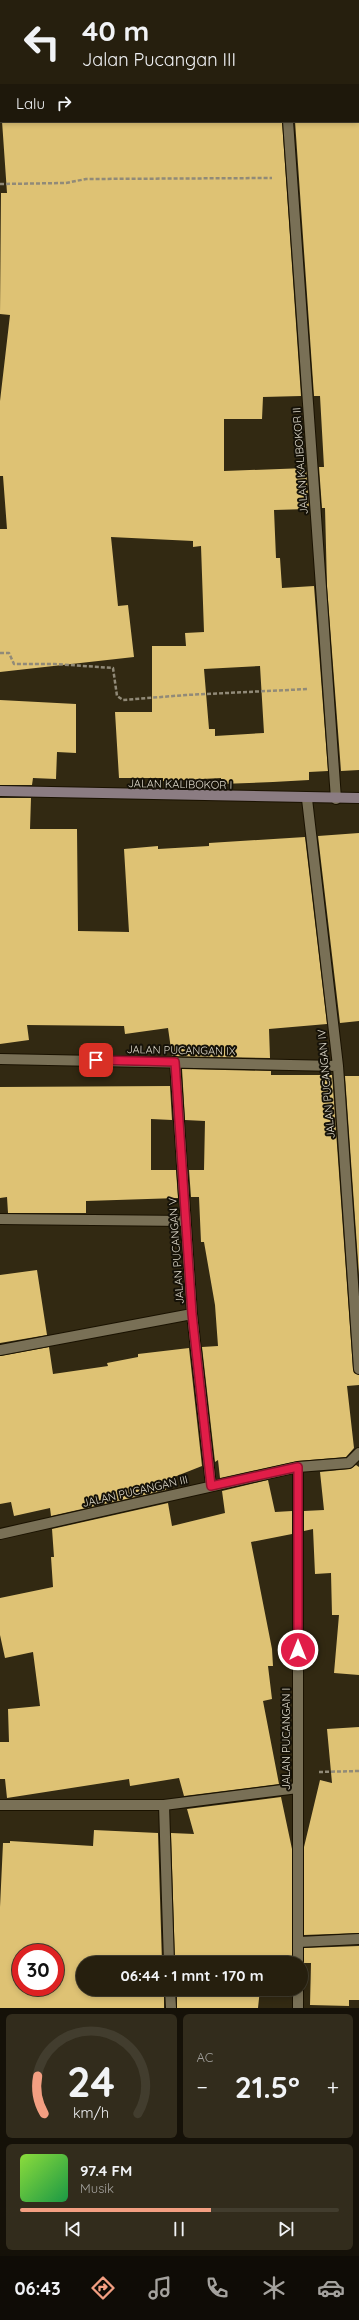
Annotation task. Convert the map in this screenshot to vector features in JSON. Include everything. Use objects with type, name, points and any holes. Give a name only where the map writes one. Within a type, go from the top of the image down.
[{"type":"street","name":"JALAN KALIBOKOR II","points":[[288,122],[336,799]]},
{"type":"street","name":"JALAN KALIBOKOR I","points":[[0,791],[307,799],[359,798]]},
{"type":"street","name":"JALAN PUCANGAN IV","points":[[307,799],[338,1066],[359,1369]]},
{"type":"street","name":"JALAN PUCANGAN IX","points":[[0,1059],[338,1066]]},
{"type":"street","name":"JALAN PUCANGAN V","points":[[175,1062],[192,1314],[211,1486]]},
{"type":"street","points":[[0,1219],[185,1221]]},
{"type":"street","points":[[0,1350],[192,1314]]},
{"type":"street","points":[[298,1467],[349,1463],[359,1453]]},
{"type":"street","name":"JALAN PUCANGAN III","points":[[0,1534],[298,1467]]},
{"type":"street","name":"JALAN PUCANGAN I","points":[[298,1467],[298,1956]]},
{"type":"street","points":[[0,1805],[164,1805],[298,1788]]},
{"type":"street","points":[[164,1805],[169,1956]]},
{"type":"street","points":[[299,1942],[359,1939]]},
{"type":"street","points":[[170,1996],[171,2008]]},
{"type":"street","points":[[298,1996],[298,2008]]},
{"type":"path","points":[[0,184],[66,183],[86,179],[292,178]]},
{"type":"path","points":[[0,653],[9,653],[14,664],[55,664],[113,668],[117,696],[122,700],[186,694],[328,689]]},
{"type":"path","points":[[298,1773],[359,1772]]},
{"type":"building","points":[[2,122],[282,122],[301,396],[263,397],[262,419],[224,419],[224,471],[306,468],[309,509],[274,510],[276,558],[280,558],[282,588],[314,586],[328,771],[309,772],[309,780],[221,784],[221,778],[163,781],[163,778],[119,778],[115,712],[152,712],[152,646],[186,646],[185,633],[204,632],[201,546],[193,547],[193,541],[111,537],[118,606],[128,605],[134,657],[0,672],[0,529],[7,529],[3,476],[0,476],[0,401],[10,315],[0,314],[1,193],[7,193]],"holes":[[[260,666],[264,733],[215,736],[215,729],[209,729],[204,669]]]},
{"type":"building","points":[[295,122],[359,122],[359,770],[341,771],[327,586],[325,508],[322,508],[319,467],[324,467],[320,396],[314,396]]},
{"type":"building","points":[[0,700],[76,704],[76,753],[57,752],[56,779],[33,778],[32,785],[0,785]]},
{"type":"building","points":[[0,798],[31,798],[30,829],[77,829],[78,931],[129,932],[124,849],[158,846],[158,849],[209,846],[209,843],[305,837],[327,1024],[269,1029],[270,1058],[172,1056],[168,1028],[125,1034],[124,1026],[27,1025],[29,1040],[0,1044]]},
{"type":"building","points":[[359,833],[359,1021],[340,1023],[318,836]]},
{"type":"building","points":[[182,1069],[271,1071],[271,1075],[332,1075],[353,1369],[354,1373],[359,1375],[359,1385],[347,1386],[354,1448],[346,1457],[297,1461],[220,1478],[218,1460],[215,1462],[202,1347],[218,1346],[215,1305],[204,1242],[201,1242],[199,1197],[191,1197],[189,1170],[204,1170],[205,1121],[185,1120]]},
{"type":"building","points":[[345,1076],[359,1076],[359,1275]]},
{"type":"building","points":[[170,1086],[172,1120],[151,1119],[151,1170],[176,1170],[178,1198],[86,1201],[86,1213],[8,1213],[7,1197],[0,1198],[0,1087]]},
{"type":"building","points":[[37,1270],[47,1335],[0,1343],[0,1275]]},
{"type":"building","points":[[49,1347],[53,1374],[108,1366],[107,1363],[138,1357],[138,1354],[189,1348],[202,1466],[164,1481],[166,1490],[51,1516],[50,1508],[14,1516],[11,1502],[0,1504],[0,1356]]},
{"type":"building","points":[[356,1465],[359,1467],[359,1675],[334,1673],[339,1615],[332,1615],[331,1573],[315,1574],[313,1529],[304,1531],[304,1511],[324,1510],[320,1472],[350,1469]]},
{"type":"building","points":[[268,1480],[275,1512],[292,1511],[292,1534],[251,1542],[272,1649],[273,1666],[268,1666],[272,1699],[263,1701],[279,1784],[184,1796],[179,1778],[130,1786],[129,1779],[7,1798],[5,1779],[0,1779],[0,1742],[9,1742],[8,1709],[40,1706],[33,1652],[5,1658],[0,1635],[0,1598],[53,1587],[51,1557],[54,1557],[52,1529],[168,1503],[172,1526],[225,1513],[222,1491]]},
{"type":"building","points":[[359,1727],[359,1933],[304,1935],[304,1847],[320,1780],[332,1783],[327,1729]]},
{"type":"building","points":[[281,1797],[292,1849],[292,1956],[175,1956],[171,1833],[194,1834],[187,1809]]},
{"type":"building","points":[[94,1830],[158,1833],[162,1956],[76,1956],[76,1996],[164,1996],[164,2008],[0,2008],[0,1907],[3,1843],[10,1843],[10,1841],[93,1846]]},
{"type":"building","points":[[359,1946],[359,2000],[349,2000],[349,2006],[310,2005],[311,1963],[308,1963],[308,1956],[304,1956],[304,1948]]},
{"type":"building","points":[[177,1996],[259,1996],[258,2008],[177,2008]]},
{"type":"route","points":[[96,1060],[175,1062],[192,1314],[211,1486],[298,1467],[298,1650]]}]
